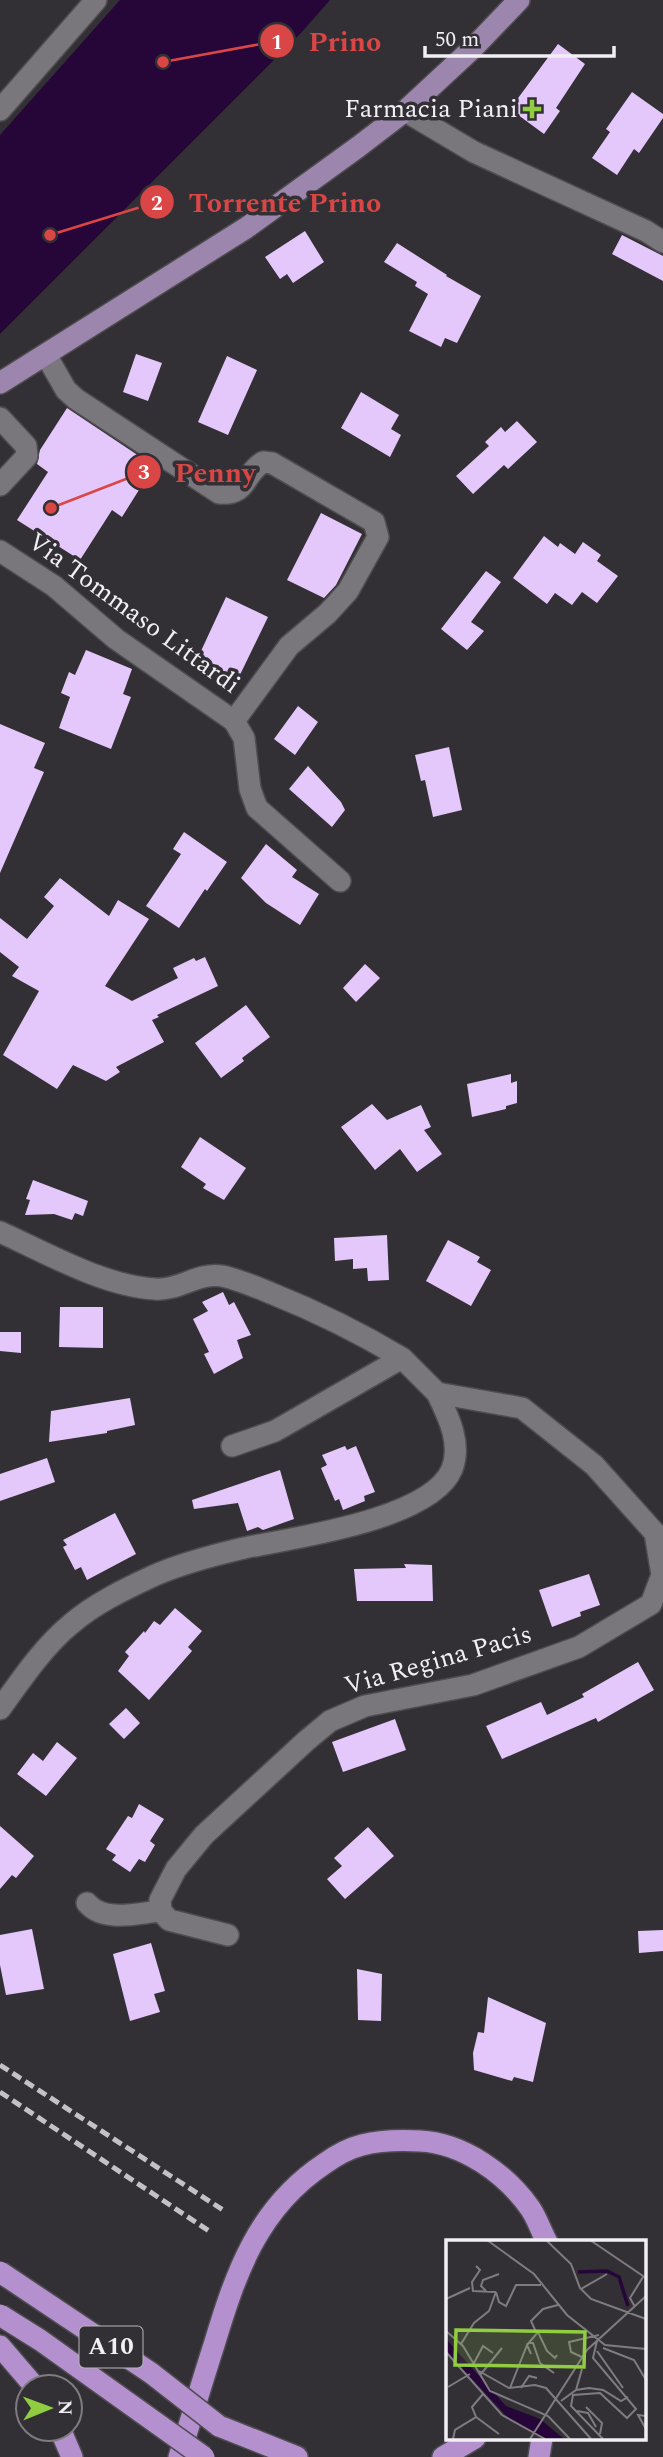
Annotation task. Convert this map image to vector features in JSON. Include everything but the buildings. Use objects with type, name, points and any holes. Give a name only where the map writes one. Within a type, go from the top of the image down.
[{"type":"highway","points":[[180,2457],[229,2293],[251,2242],[278,2203],[305,2176],[332,2158],[362,2145],[396,2140],[434,2141],[472,2156],[507,2181],[531,2210],[546,2240]]},
{"type":"highway","name":"A10","points":[[0,2272],[151,2374],[262,2457]]},
{"type":"highway","name":"A10","points":[[0,2315],[51,2347],[204,2457]]},
{"type":"highway","points":[[0,2346],[23,2373]]},
{"type":"highway","points":[[219,2426],[297,2457]]},
{"type":"highway","points":[[443,2457],[472,2440]]},
{"type":"main road","points":[[0,383],[246,228],[405,111],[473,48],[519,0]]},
{"type":"street","points":[[2,104],[96,0]]},
{"type":"street","points":[[405,111],[474,152],[663,242]]},
{"type":"street","name":"Via Tommaso Littardi","points":[[46,355],[60,381],[76,399],[219,493],[239,491],[256,466],[263,462],[272,463],[374,522],[378,537],[348,591],[328,613],[289,646],[234,721]]},
{"type":"street","points":[[0,485],[27,456],[26,446],[2,423]]},
{"type":"street","name":"Via Tommaso Littardi","points":[[0,551],[54,586],[116,639],[234,721],[244,738],[250,789],[257,808],[340,881]]},
{"type":"street","points":[[0,1232],[85,1270],[130,1285],[158,1290],[180,1286],[206,1275],[222,1276],[320,1312],[402,1358],[437,1393],[450,1421],[455,1455],[451,1470],[444,1481],[416,1501],[356,1524],[222,1554],[154,1576],[100,1604],[71,1623],[40,1657],[0,1709]]},
{"type":"street","points":[[232,1446],[275,1432],[402,1358]]},
{"type":"street","name":"Via Regina Pacis","points":[[161,1912],[160,1900],[176,1869],[204,1835],[330,1721],[365,1706],[473,1685],[522,1668],[579,1647],[651,1604],[662,1575],[659,1531],[594,1465],[522,1408],[437,1393]]},
{"type":"street","points":[[87,1903],[93,1911],[103,1914],[161,1912],[169,1920],[228,1935]]},
{"type":"shaded area","points":[[120,0],[330,0],[301,33],[0,334],[0,135]]},
{"type":"railway","points":[[0,2065],[223,2210]]},
{"type":"railway","points":[[0,2092],[212,2233]]},
{"type":"place","name":"Prino","points":[[163,62]]},
{"type":"place","name":"Farmacia Piani","points":[[532,109]]},
{"type":"place","name":"Torrente Prino","points":[[50,235]]},
{"type":"place","name":"Penny","points":[[51,508]]}]
